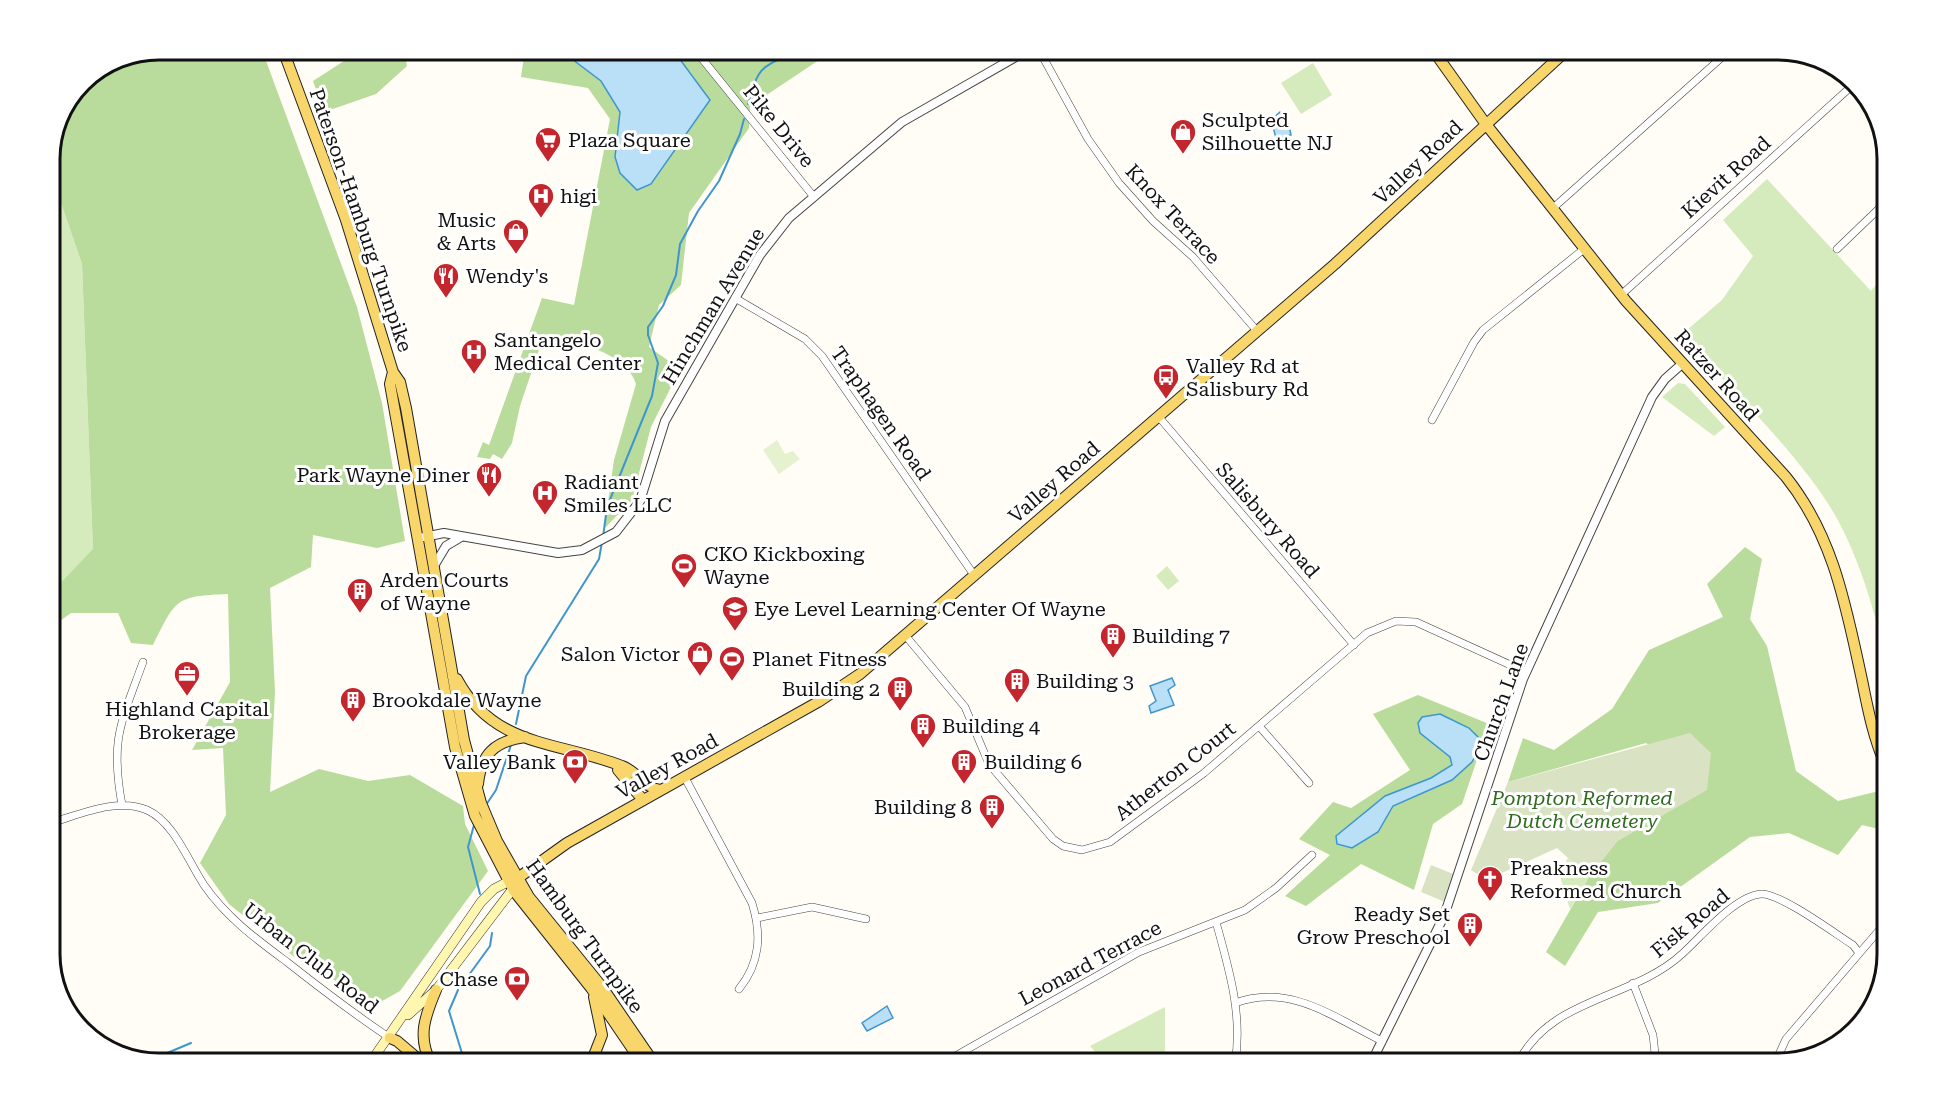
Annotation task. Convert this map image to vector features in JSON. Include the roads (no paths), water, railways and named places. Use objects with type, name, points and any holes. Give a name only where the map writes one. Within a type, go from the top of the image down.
[{"type":"main road","name":"Paterson-Hamburg Turnpike","points":[[287,60],[346,220],[393,372]]},
{"type":"main road","name":"Ratzer Road","points":[[1440,60],[1485,123],[1621,295],[1786,477],[1814,516],[1839,576],[1877,739]]},
{"type":"main road","name":"Valley Road","points":[[378,1053],[402,1022],[423,983],[488,892],[512,879],[551,852],[844,686],[1369,233],[1485,123],[1556,60]]},
{"type":"main road","name":"Hamburg Turnpike","points":[[393,372],[400,382],[406,408],[424,537],[434,566],[464,740],[481,803],[481,816],[512,879],[602,987],[647,1053]]},
{"type":"main road","points":[[424,537],[455,747],[481,816],[480,829],[512,879],[514,891],[591,988],[635,1053]]},
{"type":"main road","points":[[453,670],[471,704],[481,714],[525,737],[628,769],[646,786],[660,790]]},
{"type":"main road","points":[[477,790],[479,772],[487,754],[498,743],[525,737]]},
{"type":"main road","points":[[608,763],[626,776],[643,800]]},
{"type":"main road","name":"Valley Road","points":[[402,1022],[436,990],[491,915],[514,891]]},
{"type":"main road","points":[[591,988],[602,1035],[595,1053]]},
{"type":"main road","points":[[425,1053],[423,1047],[426,1014],[436,990]]},
{"type":"main road","points":[[390,1038],[411,1053]]},
{"type":"street","name":"Pike Drive","points":[[703,60],[814,197]]},
{"type":"street","name":"Hinchman Avenue","points":[[424,537],[444,533],[558,552],[582,550],[600,542],[626,523],[640,501],[664,421],[769,242],[789,218],[908,118],[1010,60]]},
{"type":"street","name":"Knox Terrace","points":[[1045,60],[1088,139],[1119,183],[1153,221],[1193,257],[1257,331]]},
{"type":"street","points":[[1552,209],[1719,60]]},
{"type":"street","name":"Kievit Road","points":[[1621,295],[1848,90]]},
{"type":"street","points":[[1837,249],[1877,211]]},
{"type":"street","points":[[1432,420],[1477,337],[1584,249]]},
{"type":"street","name":"Traphagen Road","points":[[735,298],[805,339],[822,356],[974,575]]},
{"type":"street","name":"Church Lane","points":[[1376,1053],[1444,916],[1526,672],[1652,397],[1665,379],[1683,363]]},
{"type":"street","name":"Salisbury Road","points":[[1158,416],[1353,645]]},
{"type":"street","points":[[434,566],[446,546],[462,537]]},
{"type":"street","name":"Atherton Court","points":[[905,635],[965,707],[993,769],[1053,839],[1072,849],[1089,849],[1110,842],[1196,779],[1376,627],[1406,621],[1416,622],[1526,672]]},
{"type":"street","points":[[122,805],[116,773],[116,742],[122,716],[143,662]]},
{"type":"street","points":[[1259,726],[1309,783]]},
{"type":"street","points":[[684,776],[752,903],[757,918],[758,951],[748,978],[739,989]]},
{"type":"street","name":"Urban Club Road","points":[[60,821],[122,805],[144,808],[160,817],[205,886],[228,914],[324,991],[390,1038]]},
{"type":"street","name":"Leonard Terrace","points":[[962,1053],[1139,952],[1175,936],[1229,918],[1261,900],[1312,855]]},
{"type":"street","name":"Fisk Road","points":[[1524,1053],[1530,1043],[1560,1016],[1668,965],[1738,904],[1762,894],[1777,897],[1853,945],[1859,953]]},
{"type":"street","points":[[757,918],[812,907],[866,919]]},
{"type":"street","points":[[1216,922],[1235,1003],[1236,1053]]},
{"type":"street","points":[[1780,1053],[1786,1039],[1877,932]]},
{"type":"street","points":[[1633,983],[1653,1035],[1655,1053]]},
{"type":"street","points":[[1235,1003],[1260,996],[1283,996],[1382,1041]]},
{"type":"water","points":[[573,60],[680,60],[710,100],[651,184],[637,190],[620,173],[615,157],[620,112],[601,81]]},
{"type":"water","points":[[1280,112],[1288,121],[1291,135],[1276,138],[1271,120]]},
{"type":"water","points":[[1172,678],[1175,685],[1168,690],[1174,705],[1151,713],[1149,706],[1156,701],[1150,686]]},
{"type":"water","points":[[1440,714],[1469,728],[1483,742],[1472,762],[1452,780],[1393,806],[1378,832],[1352,848],[1337,844],[1336,836],[1385,796],[1431,778],[1452,765],[1450,757],[1420,733],[1418,723],[1422,717]]},
{"type":"water","points":[[887,1006],[893,1018],[867,1031],[862,1023]]},
{"type":"waterway","points":[[748,104],[760,72],[778,60]]},
{"type":"waterway","points":[[603,537],[607,507],[652,396],[658,363],[648,335],[648,327],[663,306],[676,275],[680,244],[698,211],[719,181],[740,134],[744,119]]},
{"type":"waterway","points":[[516,724],[526,676],[599,559],[602,542]]},
{"type":"waterway","points":[[486,805],[496,790],[511,745]]},
{"type":"waterway","points":[[474,825],[468,847],[480,894]]},
{"type":"waterway","points":[[466,979],[490,946],[492,933]]},
{"type":"waterway","points":[[458,990],[449,1011],[462,1053]]},
{"type":"waterway","points":[[167,1053],[191,1043]]},
{"type":"place","name":"Sculpted Silhouette NJ","points":[[1183,155]]},
{"type":"place","name":"Plaza Square","points":[[548,163]]},
{"type":"place","name":"higi","points":[[541,219]]},
{"type":"place","name":"Music & Arts","points":[[516,255]]},
{"type":"place","name":"Wendy's","points":[[446,299]]},
{"type":"place","name":"Santangelo Medical Center","points":[[474,375]]},
{"type":"place","name":"Valley Rd at Salisbury Rd","points":[[1166,400]]},
{"type":"place","name":"Park Wayne Diner","points":[[489,498]]},
{"type":"place","name":"Radiant Smiles LLC","points":[[545,516]]},
{"type":"place","name":"CKO Kickboxing Wayne","points":[[684,589]]},
{"type":"place","name":"Arden Courts of Wayne","points":[[360,614]]},
{"type":"place","name":"Eye Level Learning Center Of Wayne","points":[[735,632]]},
{"type":"place","name":"Building 7","points":[[1113,659]]},
{"type":"place","name":"Salon Victor","points":[[700,677]]},
{"type":"place","name":"Planet Fitness","points":[[732,682]]},
{"type":"place","name":"Highland Capital Brokerage","points":[[187,697]]},
{"type":"place","name":"Building 3","points":[[1017,704]]},
{"type":"place","name":"Building 2","points":[[900,712]]},
{"type":"place","name":"Brookdale Wayne","points":[[353,723]]},
{"type":"place","name":"Building 4","points":[[923,749]]},
{"type":"place","name":"Valley Bank","points":[[575,785]]},
{"type":"place","name":"Building 6","points":[[964,785]]},
{"type":"place","name":"Building 8","points":[[992,830]]},
{"type":"place","name":"Preakness Reformed Church","points":[[1490,902]]},
{"type":"place","name":"Ready Set Grow Preschool","points":[[1470,948]]},
{"type":"place","name":"Chase","points":[[517,1002]]},
{"type":"park label","name":"Pompton Reformed Dutch Cemetery","points":[[1582,810]]}]
